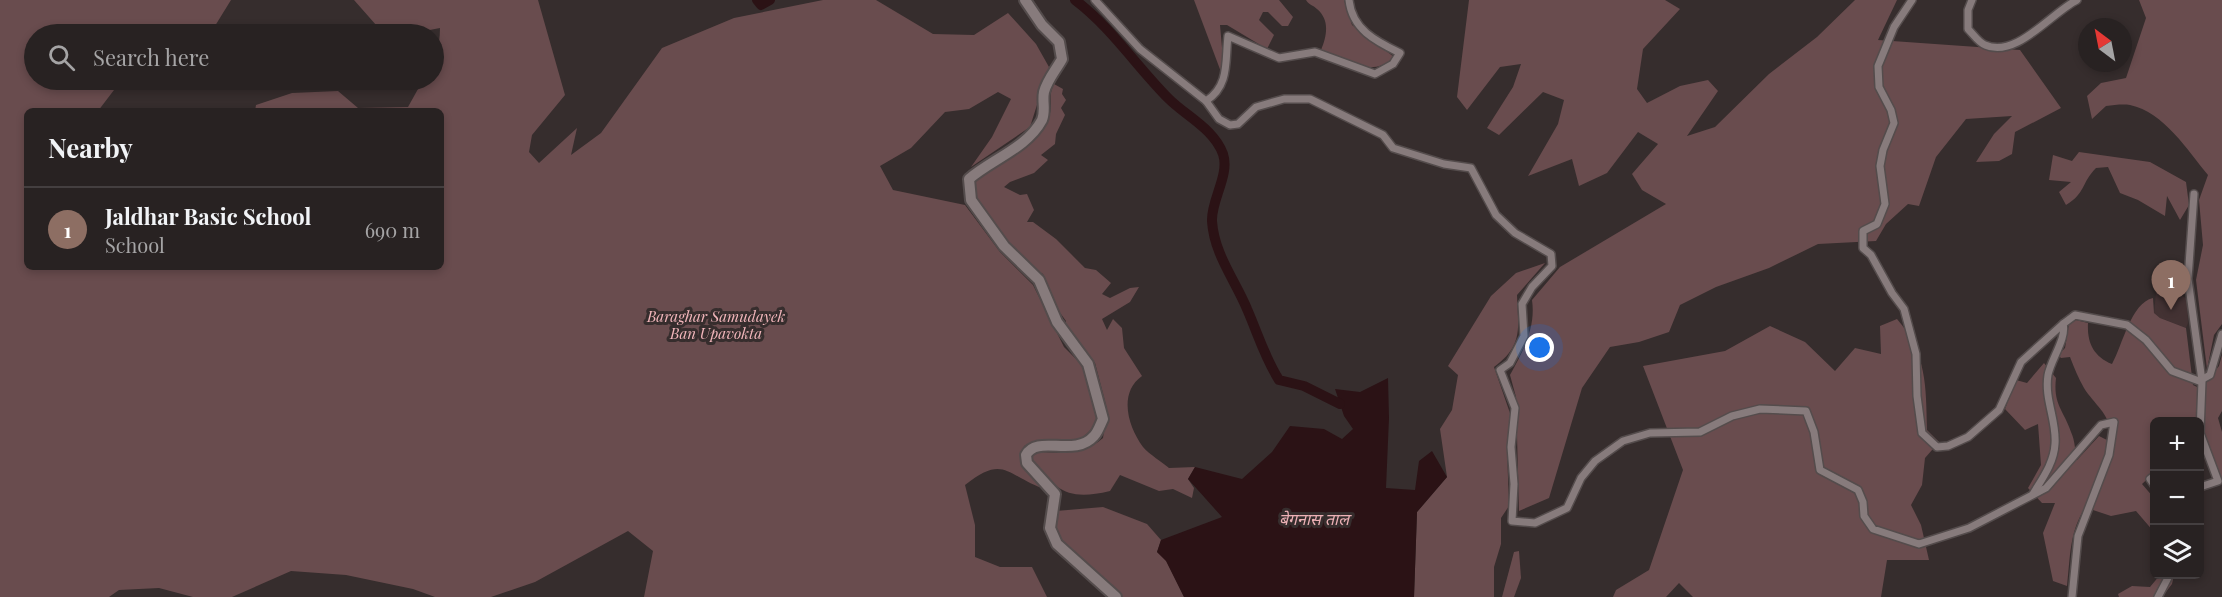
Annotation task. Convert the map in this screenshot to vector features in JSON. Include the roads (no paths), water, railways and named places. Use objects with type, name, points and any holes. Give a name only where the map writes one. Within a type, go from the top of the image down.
[{"type":"main road","points":[[1024,0],[1042,25],[1059,42],[1062,59],[1044,90],[1043,117],[1038,126],[1002,158],[981,169],[969,179],[968,189],[971,200],[1004,246],[1039,280],[1057,322],[1092,373],[1103,419],[1094,437],[1075,448],[1039,446],[1029,449],[1026,455],[1027,464],[1055,494],[1050,528],[1057,544],[1116,597]]},
{"type":"street","points":[[1095,0],[1140,49],[1206,102],[1219,119],[1230,125],[1238,124],[1256,107],[1284,99],[1310,99],[1383,135],[1393,148],[1443,164],[1472,168],[1496,215],[1515,233],[1551,254],[1552,266],[1532,287],[1522,304],[1524,336],[1510,363],[1500,370],[1515,408],[1510,447],[1514,484],[1512,521],[1535,523],[1567,508],[1581,478],[1595,461],[1623,441],[1650,433],[1700,432],[1732,416],[1760,409],[1806,411],[1814,432],[1820,470],[1858,490],[1863,502],[1864,516],[1873,528],[1886,535],[1919,544],[1969,528],[2046,488],[2101,425],[2114,422],[2109,455],[2078,536],[2072,597]]},
{"type":"street","points":[[1206,102],[1215,96],[1222,83],[1228,64],[1228,36],[1279,58],[1315,52],[1375,74],[1393,64],[1400,53],[1365,32],[1350,15],[1349,0]]},
{"type":"street","points":[[1911,0],[1894,27],[1878,66],[1879,87],[1891,110],[1894,123],[1883,150],[1880,166],[1885,204],[1877,224],[1863,231],[1863,248],[1871,255],[1892,294],[1904,309],[1911,329],[1916,354],[1917,396],[1922,433],[1936,447],[1948,446],[1968,437],[1999,410],[2021,362],[2075,315],[2127,326],[2146,340],[2172,371],[2202,381]]},
{"type":"street","points":[[1972,0],[1968,10],[1968,29],[1984,45],[2004,48],[2028,37],[2050,18],[2078,0]]},
{"type":"street","points":[[2194,194],[2188,279],[2202,381],[2200,433],[2218,481],[2204,486]]},
{"type":"street","points":[[2032,495],[2050,465],[2056,443],[2047,383],[2050,363],[2065,333],[2063,324]]},
{"type":"street","points":[[2202,381],[2210,375],[2222,334]]},
{"type":"street","points":[[2158,597],[2167,579]]},
{"type":"water","name":"बेगनास ताल","points":[[1388,378],[1386,488],[1415,490],[1419,461],[1432,451],[1447,477],[1417,512],[1414,597],[1184,597],[1166,561],[1157,552],[1161,540],[1222,517],[1188,479],[1195,467],[1242,479],[1272,452],[1290,426],[1324,429],[1342,439],[1353,429],[1344,416],[1335,389],[1360,392]]},
{"type":"waterway","points":[[757,0],[761,5],[770,0]]},
{"type":"waterway","points":[[1075,0],[1100,22],[1157,87],[1206,130],[1219,145],[1223,154],[1224,170],[1212,213],[1214,233],[1221,256],[1242,298],[1269,362],[1279,380],[1304,386],[1340,404]]},
{"type":"place","name":"Jaldhar Basic School","points":[[2171,310]]},
{"type":"park label","name":"Baraghar Samudayek Ban Upavokta","points":[[716,326]]}]
